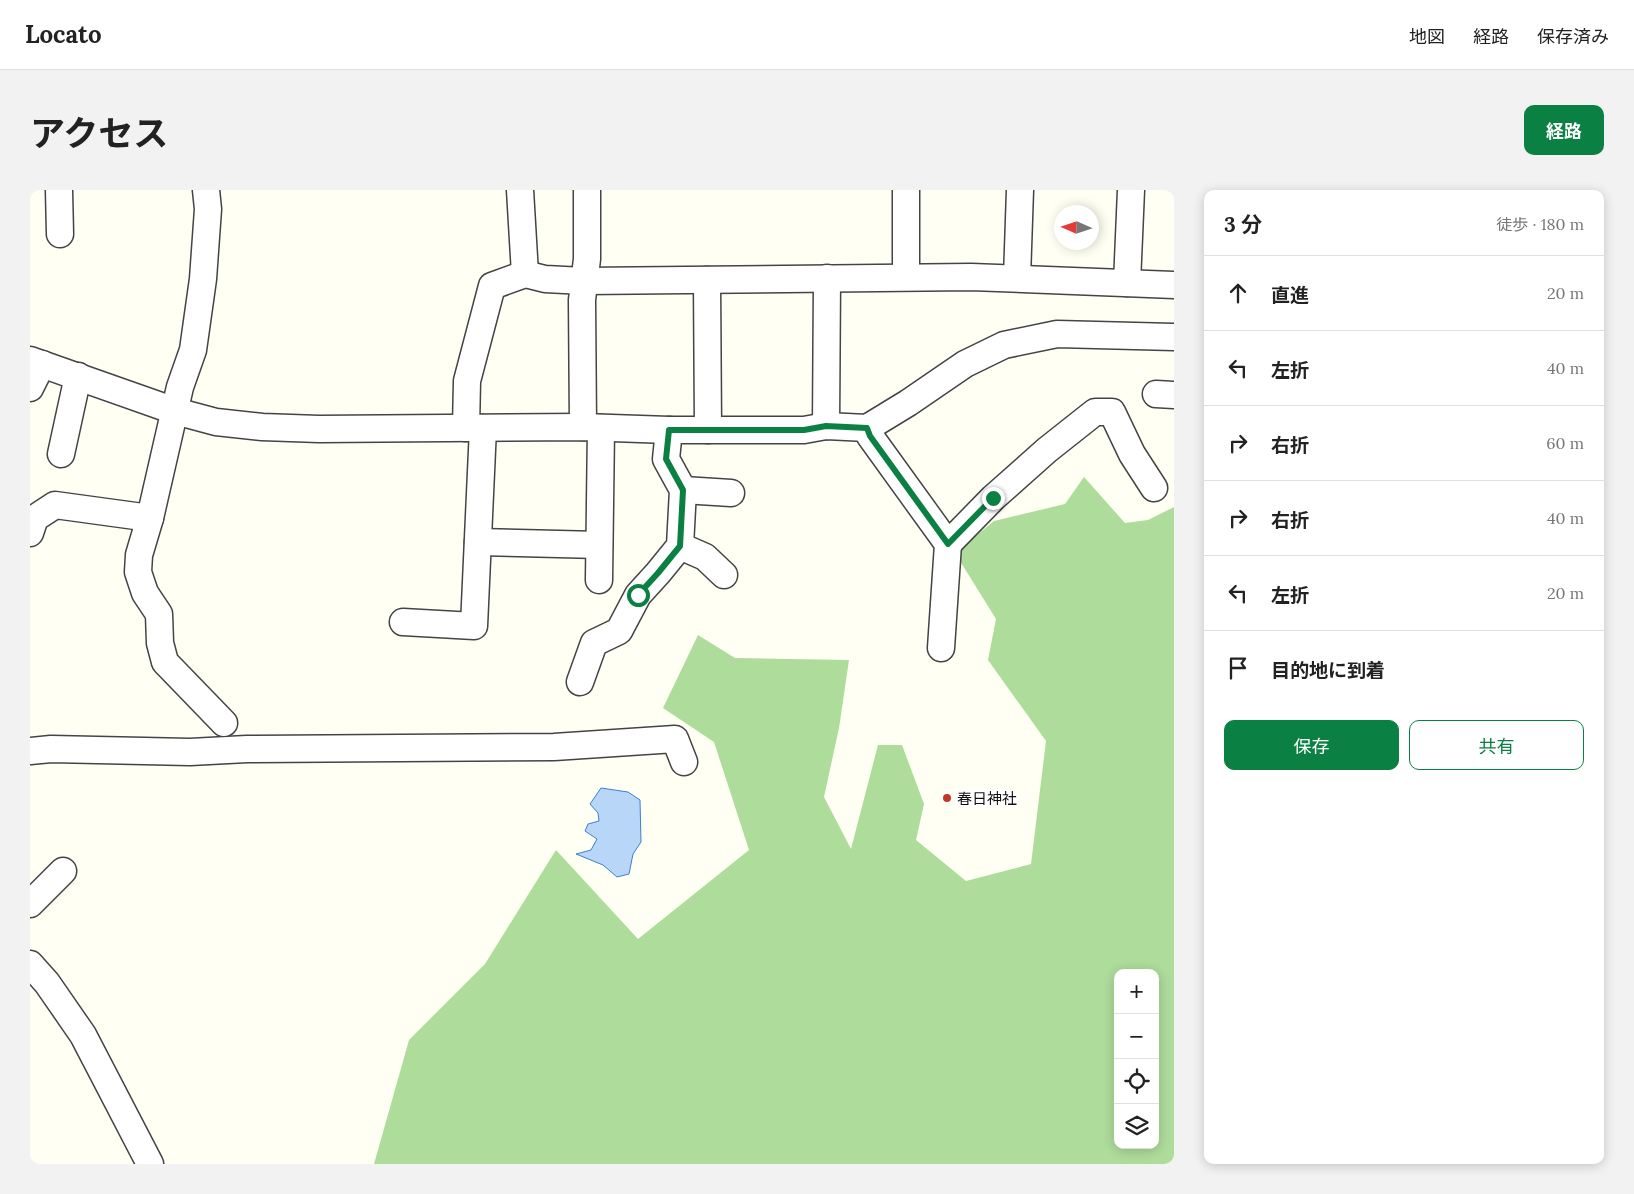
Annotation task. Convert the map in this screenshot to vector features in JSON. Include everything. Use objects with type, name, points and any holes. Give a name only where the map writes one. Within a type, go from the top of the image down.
[{"type":"street","points":[[59,190],[60,234]]},
{"type":"street","points":[[206,190],[208,209],[203,279],[193,350],[180,387],[150,518],[139,555],[138,572],[146,593],[159,614],[160,643],[164,662],[224,723]]},
{"type":"street","points":[[520,190],[525,274]]},
{"type":"street","points":[[587,190],[587,260],[582,300],[592,427],[599,545],[599,580]]},
{"type":"street","points":[[906,190],[906,277]]},
{"type":"street","points":[[1017,278],[1020,190]]},
{"type":"street","points":[[1127,283],[1130,190]]},
{"type":"street","points":[[403,622],[474,626],[478,542],[474,428],[467,381],[492,286],[525,274],[544,279],[584,281],[906,277],[1017,278],[1174,286]]},
{"type":"street","points":[[826,426],[827,278]]},
{"type":"street","points":[[707,280],[708,430]]},
{"type":"street","points":[[30,388],[36,362],[175,411],[216,422],[262,427],[319,429],[592,427],[669,430],[804,430],[826,426],[867,428],[965,364],[1004,345],[1057,334],[1174,337]]},
{"type":"street","points":[[61,454],[78,376]]},
{"type":"street","points":[[948,544],[993,498],[1047,450],[1094,412],[1112,412],[1132,454],[1154,488]]},
{"type":"street","points":[[867,428],[870,436],[948,544],[941,648]]},
{"type":"street","points":[[580,682],[594,643],[619,631],[638,595],[680,546],[683,490],[666,459],[669,430]]},
{"type":"street","points":[[683,490],[731,493]]},
{"type":"street","points":[[30,533],[35,518],[55,505],[150,518]]},
{"type":"street","points":[[478,542],[599,545]]},
{"type":"street","points":[[680,546],[705,557],[724,575]]},
{"type":"street","points":[[30,751],[51,749],[190,752],[247,749],[554,747],[675,739],[684,762]]},
{"type":"street","points":[[30,904],[63,872]]},
{"type":"street","points":[[30,964],[47,983],[83,1035],[150,1164]]},
{"type":"green space","points":[[1084,477],[1125,523],[1148,520],[1174,507],[1174,1164],[374,1164],[409,1040],[485,964],[556,850],[638,939],[749,850],[714,742],[663,708],[698,635],[735,658],[849,660],[839,728],[824,797],[851,849],[878,745],[902,745],[924,804],[916,840],[966,881],[1031,864],[1046,741],[988,660],[996,619],[955,553],[994,521],[1065,504]]},
{"type":"water","points":[[601,788],[628,792],[640,800],[641,842],[633,854],[629,874],[617,877],[603,865],[576,854],[591,850],[597,839],[585,831],[588,824],[599,821],[598,813],[590,804]]},
{"type":"place","name":"春日神社","points":[[947,798]]},
{"type":"route","points":[[638,595],[680,546],[683,490],[666,459],[669,430],[804,430],[826,426],[867,428],[870,436],[948,544],[993,498]]}]
